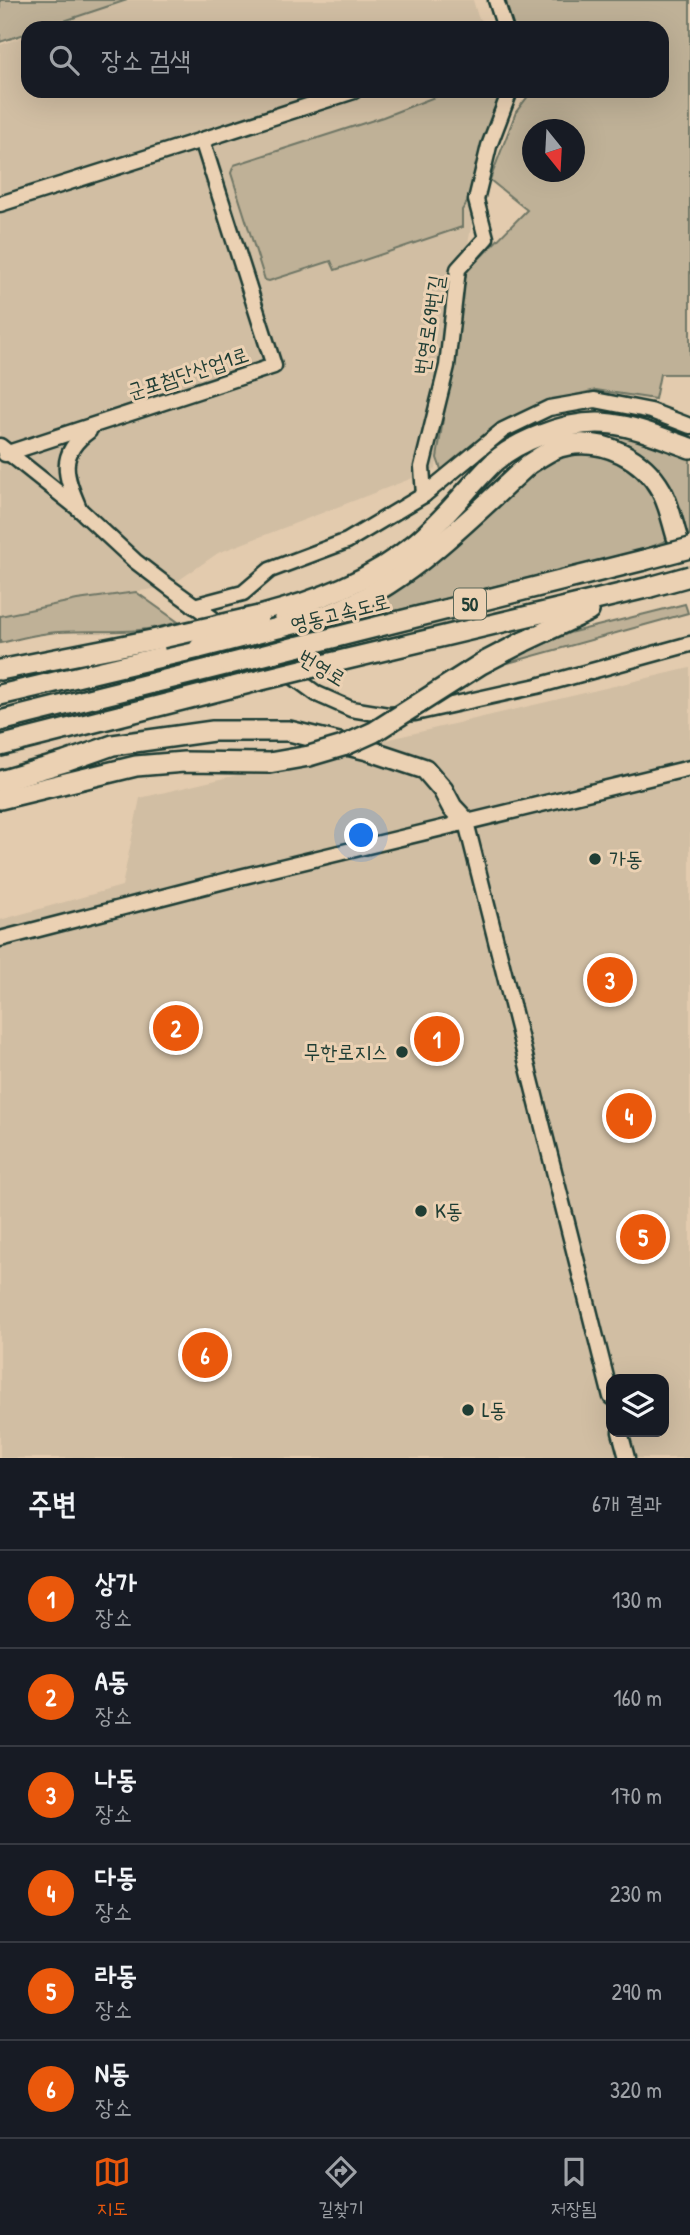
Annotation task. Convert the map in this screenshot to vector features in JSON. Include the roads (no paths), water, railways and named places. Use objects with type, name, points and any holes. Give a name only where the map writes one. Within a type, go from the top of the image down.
[{"type":"highway","points":[[0,670],[162,638],[325,596],[363,579],[393,561],[442,520],[495,461],[516,446],[555,429],[578,423],[605,421],[635,428],[690,448]]},
{"type":"highway","points":[[0,695],[199,648],[336,611],[408,572],[530,464],[547,452],[567,445],[604,447],[631,457],[650,474],[662,491],[683,542]]},
{"type":"highway","name":"영동고속도로","points":[[0,722],[644,560],[683,542]]},
{"type":"highway","name":"50","points":[[0,746],[690,576]]},
{"type":"highway","points":[[0,799],[136,766],[184,762],[269,763],[309,756],[343,746],[374,732],[481,664],[523,642],[640,590]]},
{"type":"highway","points":[[0,781],[113,745],[214,731],[289,732],[368,750],[425,769],[466,822]]},
{"type":"street","points":[[496,0],[503,21]]},
{"type":"street","points":[[0,204],[333,98]]},
{"type":"street","name":"번영로69번길","points":[[424,495],[422,467],[447,366],[458,269],[486,238],[476,201],[489,146],[507,98]]},
{"type":"street","name":"군포첨단산업1로","points":[[3,451],[99,425],[274,366],[202,140]]},
{"type":"street","points":[[194,606],[243,593],[270,570],[347,541],[424,495],[503,430],[549,408],[595,400],[651,411],[690,426]]},
{"type":"street","points":[[79,509],[68,482],[66,459],[76,442],[99,425]]},
{"type":"street","name":"번영로","points":[[3,451],[79,509],[135,561],[194,606],[317,694],[351,709],[388,715],[415,713],[537,686],[690,644]]},
{"type":"street","points":[[0,939],[240,877],[690,768]]},
{"type":"street","points":[[466,822],[606,1377]]},
{"type":"street","points":[[621,1437],[626,1458]]},
{"type":"tunnel","points":[[677,537],[690,593]]},
{"type":"place","name":"가동","points":[[595,859]]},
{"type":"place","name":"나동","points":[[610,980]]},
{"type":"place","name":"A동","points":[[176,1028]]},
{"type":"place","name":"상가","points":[[437,1039]]},
{"type":"place","name":"무한로지스","points":[[402,1052]]},
{"type":"place","name":"다동","points":[[629,1116]]},
{"type":"place","name":"K동","points":[[421,1211]]},
{"type":"place","name":"라동","points":[[643,1237]]},
{"type":"place","name":"N동","points":[[205,1355]]},
{"type":"place","name":"L동","points":[[468,1410]]}]
